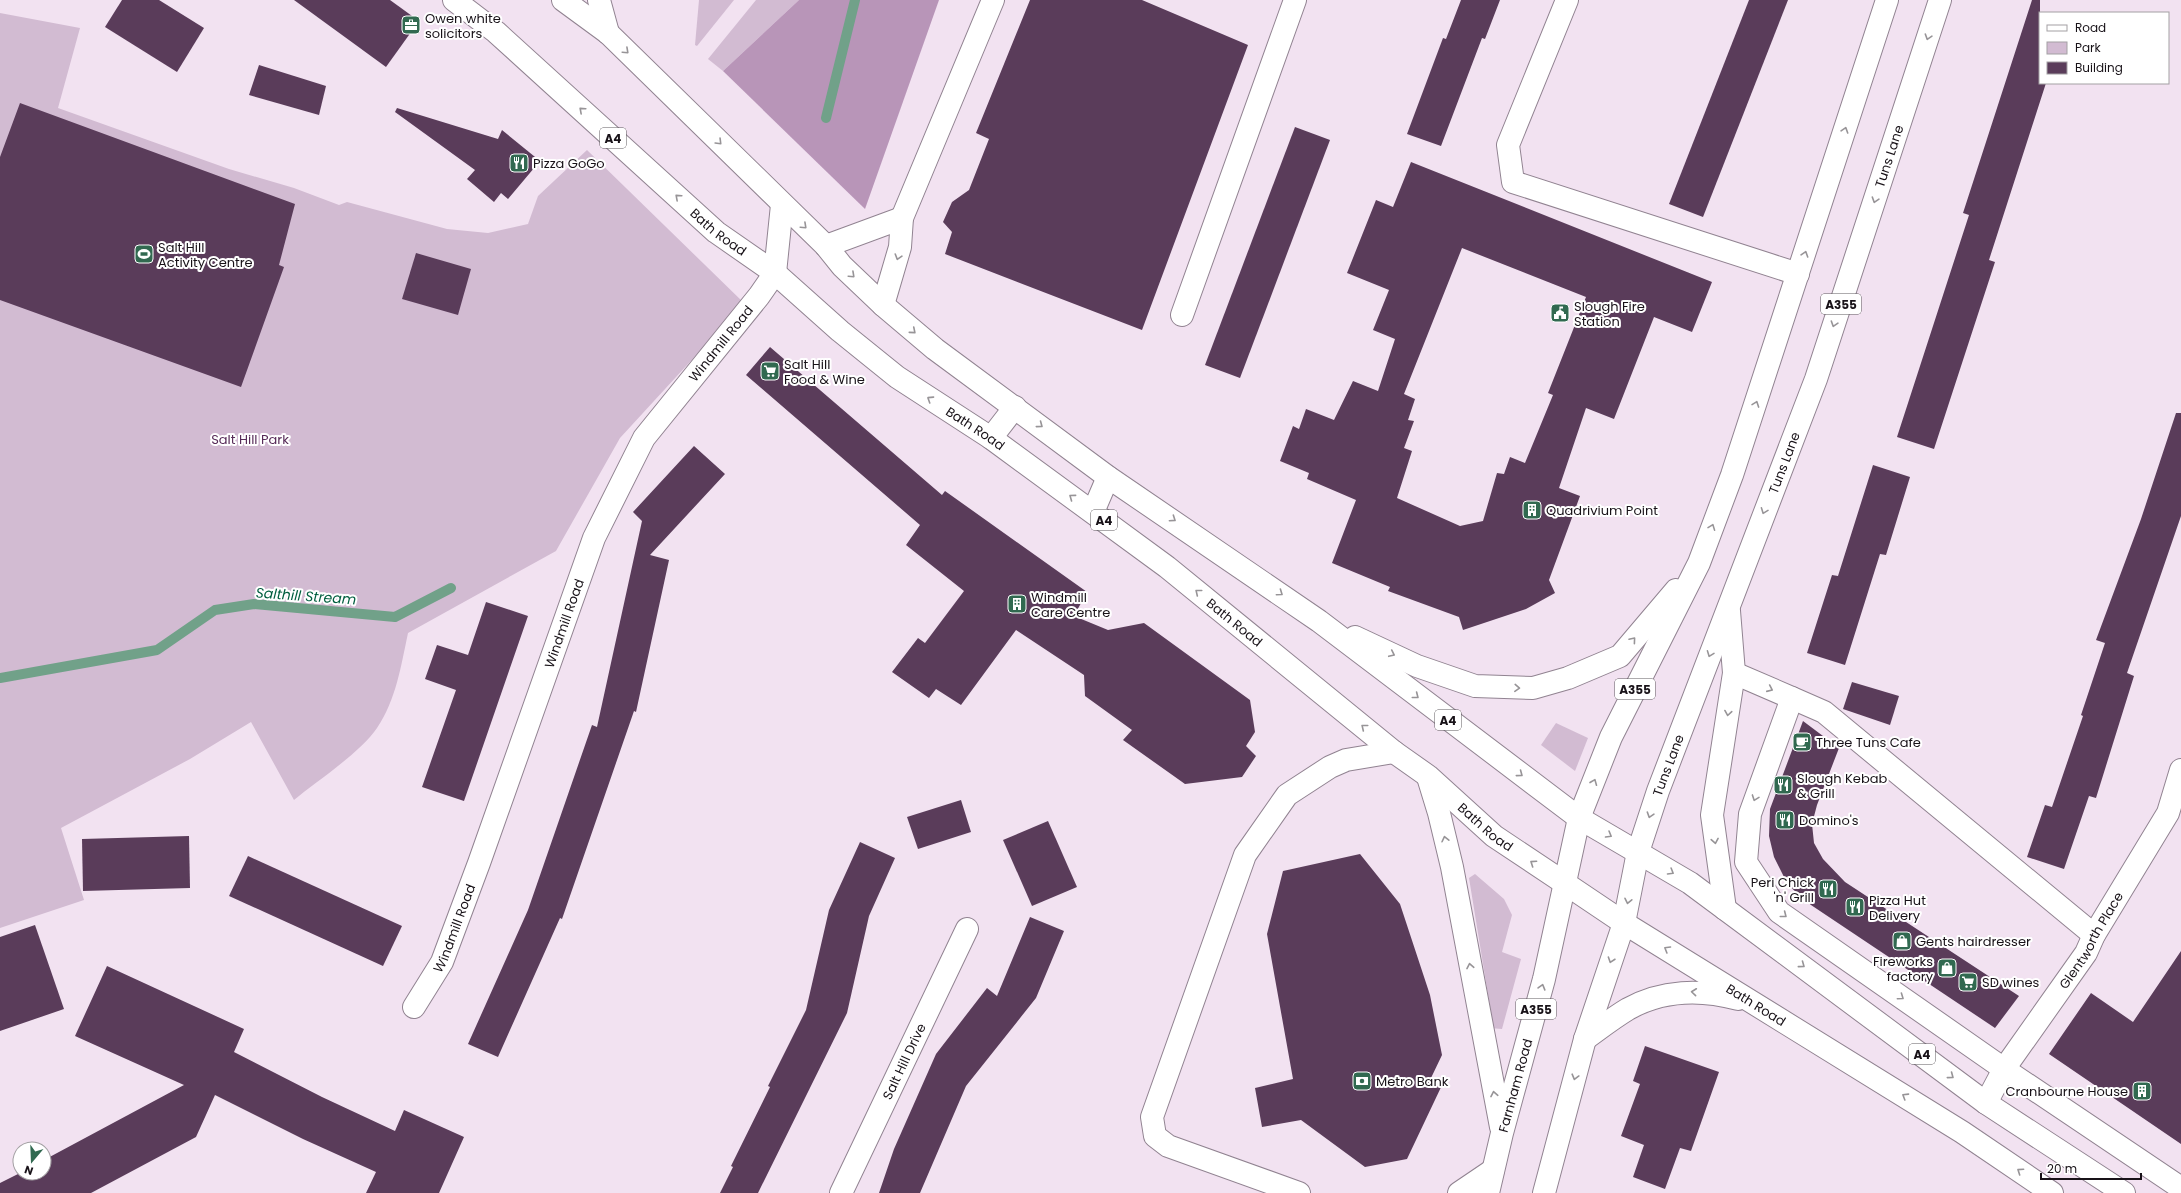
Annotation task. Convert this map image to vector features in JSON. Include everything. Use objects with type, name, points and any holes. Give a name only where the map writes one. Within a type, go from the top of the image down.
[{"type":"main road","name":"Bath Road","points":[[454,0],[496,32],[716,232],[774,273],[840,331],[897,377],[991,438],[1167,567],[1394,752],[1428,776],[1494,836],[1624,923],[1962,1132],[2052,1193]]},
{"type":"main road","name":"A4","points":[[563,0],[608,33],[668,90],[782,205],[826,246],[842,266],[883,306],[935,349],[1108,477],[1319,621],[1579,818],[1690,884],[1986,1102],[2124,1193]]},
{"type":"main road","points":[[599,0],[608,33]]},
{"type":"main road","points":[[883,306],[900,247],[902,218],[993,0]]},
{"type":"main road","points":[[1182,315],[1295,0]]},
{"type":"main road","points":[[1566,0],[1508,144],[1513,182],[1798,274]]},
{"type":"main road","name":"A355","points":[[1566,884],[1579,818],[1611,737],[1699,563],[1732,475],[1887,0]]},
{"type":"main road","name":"Tuns Lane","points":[[1624,923],[1638,852],[1658,791],[1816,379],[1940,0]]},
{"type":"main road","points":[[774,273],[782,205]]},
{"type":"main road","points":[[826,246],[902,218]]},
{"type":"main road","name":"Windmill Road","points":[[414,1007],[442,962],[479,863],[594,538],[644,438],[760,296],[774,273]]},
{"type":"main road","points":[[991,438],[1015,407]]},
{"type":"main road","points":[[1093,512],[1108,477]]},
{"type":"main road","points":[[1319,621],[1417,666],[1475,686],[1533,688],[1568,678],[1620,656],[1699,563]]},
{"type":"main road","points":[[1725,909],[1712,815],[1734,673],[1729,604]]},
{"type":"main road","points":[[1734,673],[1824,712],[2094,935]]},
{"type":"main road","points":[[1792,698],[1750,814],[1746,862],[1779,912],[2004,1069],[2181,1188]]},
{"type":"main road","points":[[1299,1193],[1168,1146],[1155,1136],[1152,1117],[1245,855],[1287,795],[1330,767],[1346,760],[1394,752]]},
{"type":"main road","name":"Glentworth Place","points":[[1986,1102],[2004,1069],[2086,953],[2094,935],[2168,813],[2181,770]]},
{"type":"main road","points":[[1428,776],[1440,813],[1452,867],[1502,1133]]},
{"type":"main road","name":"Farnham Road","points":[[1488,1193],[1502,1133],[1544,979],[1566,884]]},
{"type":"main road","name":"A355","points":[[1544,1193],[1585,1039],[1624,923]]},
{"type":"main road","name":"Salt Hill Drive","points":[[841,1193],[967,929]]},
{"type":"main road","points":[[1585,1039],[1628,1009],[1663,995],[1687,991],[1724,995],[1744,1000],[1784,1021]]},
{"type":"main road","points":[[1459,1193],[1493,1170]]},
{"type":"green space","points":[[699,0],[734,0],[697,46],[695,45]]},
{"type":"green space","points":[[756,0],[799,0],[723,71],[708,59]]},
{"type":"green space","name":"Salt Hill Park","points":[[0,13],[80,28],[58,108],[229,169],[294,188],[339,205],[347,202],[447,229],[488,233],[528,224],[538,196],[587,150],[744,303],[620,438],[556,551],[408,633],[397,682],[389,706],[377,728],[361,747],[294,800],[251,722],[190,759],[61,828],[84,900],[0,928]]},
{"type":"green space","points":[[1556,723],[1588,738],[1575,771],[1541,745]]},
{"type":"green space","points":[[1475,874],[1504,899],[1512,915],[1502,952],[1521,959],[1502,1029],[1490,1028],[1491,1013],[1469,878]]},
{"type":"shaded area","points":[[799,0],[939,0],[865,209],[723,71]]},
{"type":"building","points":[[122,0],[159,0],[204,28],[177,72],[105,27]]},
{"type":"building","points":[[294,0],[390,0],[419,21],[386,67]]},
{"type":"building","points":[[1030,0],[1142,0],[1248,45],[1142,330],[945,254],[952,232],[943,222],[952,202],[969,190],[989,139],[976,133]]},
{"type":"building","points":[[1461,0],[1500,0],[1485,39],[1482,38],[1441,146],[1407,134],[1443,38],[1446,39]]},
{"type":"building","points":[[1749,0],[1788,0],[1703,217],[1669,204]]},
{"type":"building","points":[[2032,0],[2040,0],[2039,84],[2046,84],[1989,260],[1995,262],[1934,449],[1897,437],[1969,215],[1963,213]]},
{"type":"building","points":[[259,65],[326,86],[319,115],[249,95]]},
{"type":"building","name":"Salt Hill Activity Centre","points":[[20,103],[295,204],[279,265],[284,267],[241,387],[0,300],[0,157]]},
{"type":"building","points":[[397,108],[498,139],[502,130],[540,161],[508,199],[501,193],[494,202],[467,179],[475,170],[395,112]]},
{"type":"building","points":[[1295,127],[1330,140],[1240,378],[1205,365]]},
{"type":"building","points":[[1411,162],[1712,282],[1692,332],[1654,317],[1614,419],[1586,408],[1559,488],[1580,496],[1549,580],[1555,593],[1526,609],[1463,630],[1459,617],[1388,591],[1390,587],[1332,563],[1356,500],[1307,479],[1309,473],[1280,461],[1293,426],[1299,429],[1306,409],[1334,420],[1353,381],[1378,391],[1395,339],[1373,330],[1389,290],[1347,273],[1376,200],[1393,207]],"holes":[[[1462,248],[1586,297],[1548,393],[1553,395],[1525,463],[1510,457],[1504,474],[1497,473],[1483,521],[1460,526],[1397,498],[1412,451],[1404,448],[1414,421],[1408,420],[1415,399],[1404,394]]]},
{"type":"building","points":[[416,253],[471,269],[458,315],[402,299]]},
{"type":"building","points":[[770,347],[942,495],[945,491],[1087,592],[1074,616],[1108,630],[1144,623],[1250,700],[1255,732],[1246,746],[1256,756],[1242,777],[1185,784],[1123,740],[1132,730],[1085,696],[1084,675],[1016,630],[961,705],[936,689],[929,698],[892,672],[918,638],[925,643],[964,591],[906,545],[920,525],[746,375]]},
{"type":"building","points":[[2176,413],[2181,413],[2181,516],[2127,673],[2134,676],[2096,798],[2089,796],[2064,869],[2027,857],[2045,805],[2052,807],[2083,716],[2081,715],[2105,643],[2096,640],[2141,519]]},
{"type":"building","points":[[694,446],[725,474],[650,555],[669,560],[636,712],[634,711],[562,919],[560,918],[498,1057],[468,1044],[528,910],[592,725],[597,727],[642,521],[633,512]]},
{"type":"building","points":[[1873,465],[1910,477],[1886,555],[1880,554],[1845,665],[1807,653],[1832,575],[1838,576]]},
{"type":"building","points":[[486,602],[528,616],[464,801],[422,787],[456,690],[425,679],[437,645],[468,655]]},
{"type":"building","points":[[1852,682],[1899,696],[1890,725],[1843,709]]},
{"type":"building","points":[[1803,721],[1839,748],[1817,805],[1812,824],[1814,843],[1823,859],[1845,882],[2019,996],[1995,1028],[1811,905],[1788,885],[1774,857],[1769,836],[1770,809]]},
{"type":"building","points":[[961,800],[971,832],[918,849],[907,817]]},
{"type":"building","points":[[1048,821],[1077,887],[1032,906],[1003,840]]},
{"type":"building","points":[[189,836],[190,888],[83,891],[82,839]]},
{"type":"building","points":[[860,842],[895,858],[869,916],[847,1013],[758,1193],[720,1193],[733,1167],[731,1166],[770,1087],[768,1086],[806,1010],[829,910]]},
{"type":"building","points":[[1360,854],[1400,904],[1430,995],[1442,1055],[1431,1078],[1443,1083],[1407,1159],[1365,1167],[1301,1120],[1262,1127],[1255,1088],[1293,1079],[1267,934],[1283,871]]},
{"type":"building","points":[[248,856],[402,926],[383,966],[229,896]]},
{"type":"building","points":[[1030,917],[1064,931],[1036,998],[966,1086],[920,1193],[879,1193],[894,1149],[936,1054],[987,988],[997,996]]},
{"type":"building","points":[[35,925],[64,1009],[0,1031],[0,937]]},
{"type":"building","name":"Cranbourne House","points":[[2181,951],[2181,1144],[2049,1054],[2091,993],[2133,1022]]},
{"type":"building","points":[[107,966],[244,1029],[234,1052],[322,1097],[395,1131],[404,1110],[464,1137],[439,1193],[366,1193],[376,1172],[303,1139],[215,1095],[196,1137],[91,1193],[0,1193],[0,1183],[12,1177],[12,1181],[52,1181],[52,1156],[184,1085],[75,1036]]},
{"type":"building","points":[[1645,1046],[1719,1072],[1691,1151],[1680,1148],[1665,1189],[1633,1177],[1644,1145],[1621,1136],[1640,1084],[1633,1081]]},
{"type":"waterway","name":"Salthill Stream","points":[[826,118],[855,0]]},
{"type":"waterway","name":"Salthill Stream","points":[[0,678],[157,650],[215,610],[254,604],[395,617],[451,588]]},
{"type":"place","name":"Owen white solicitors","points":[[411,25]]},
{"type":"place","name":"Pizza GoGo","points":[[519,163]]},
{"type":"place","name":"Salt Hill Activity Centre","points":[[144,254]]},
{"type":"place","name":"Slough Fire Station","points":[[1560,313]]},
{"type":"place","name":"Salt Hill Food & Wine","points":[[770,371]]},
{"type":"place","name":"Quadrivium Point","points":[[1532,510]]},
{"type":"place","name":"Windmill Care Centre","points":[[1017,604]]},
{"type":"place","name":"Three Tuns Cafe","points":[[1802,742]]},
{"type":"place","name":"Slough Kebab & Grill","points":[[1783,785]]},
{"type":"place","name":"Domino's","points":[[1785,820]]},
{"type":"place","name":"Peri Chick 'n' Grill","points":[[1828,889]]},
{"type":"place","name":"Pizza Hut Delivery","points":[[1855,907]]},
{"type":"place","name":"Gents hairdresser","points":[[1902,941]]},
{"type":"place","name":"Fireworks factory","points":[[1947,968]]},
{"type":"place","name":"SD wines","points":[[1968,982]]},
{"type":"place","name":"Metro Bank","points":[[1362,1081]]},
{"type":"place","name":"Cranbourne House","points":[[2142,1091]]}]
